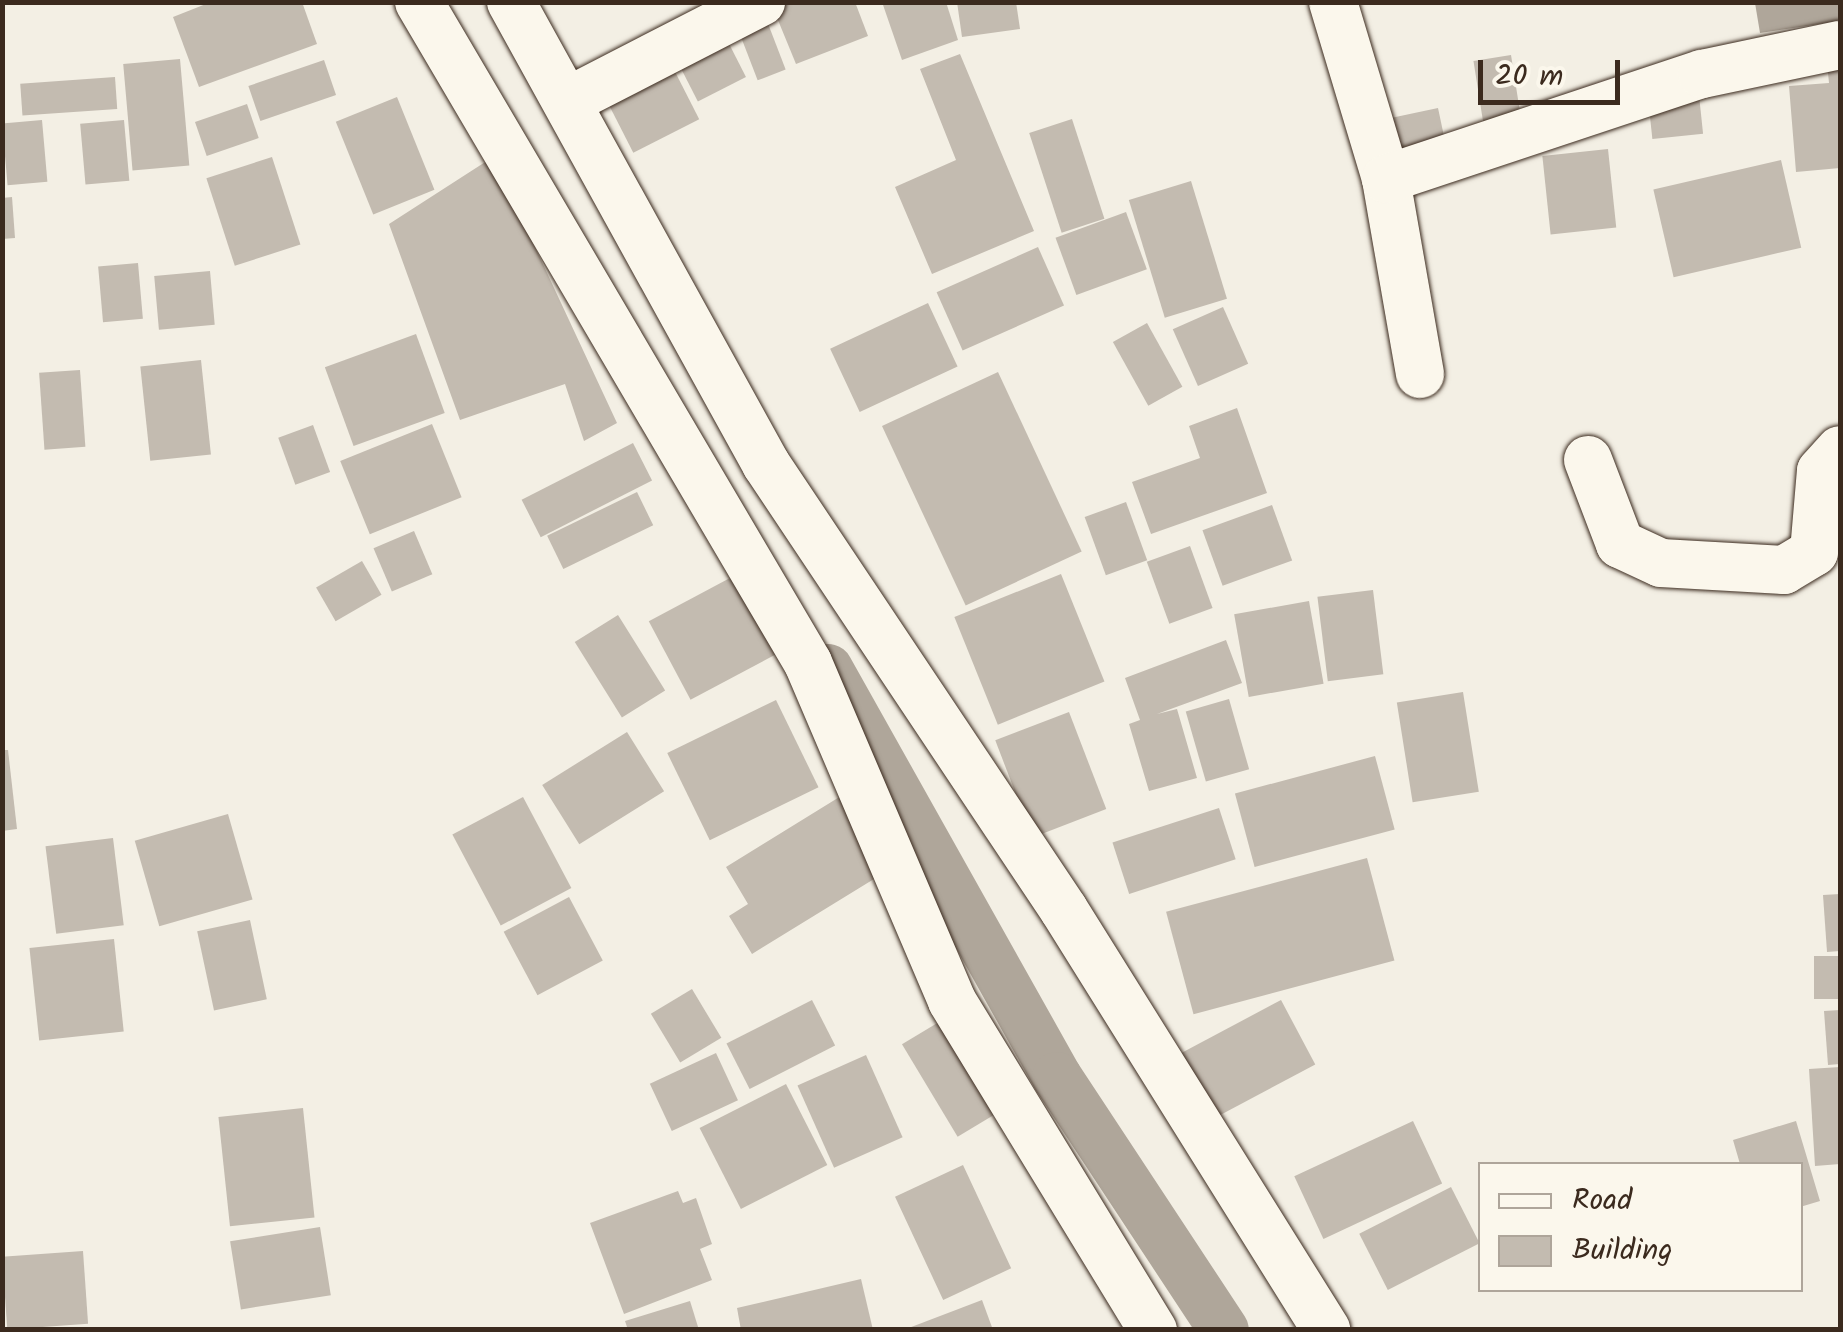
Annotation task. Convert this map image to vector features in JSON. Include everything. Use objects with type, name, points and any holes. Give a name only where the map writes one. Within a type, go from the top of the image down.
[{"type":"street","points":[[419,2],[808,663],[952,1001],[1153,1330]]},
{"type":"street","points":[[511,2],[570,100],[766,464],[1064,910],[1326,1330]]},
{"type":"street","points":[[570,100],[761,2]]},
{"type":"street","points":[[1333,2],[1386,179],[1420,374]]},
{"type":"street","points":[[1386,179],[1702,74],[1840,45]]},
{"type":"street","points":[[1588,460],[1620,544],[1662,564],[1784,570],[1814,552],[1821,472],[1840,450]]},
{"type":"shaded area","points":[[1755,3],[1840,3],[1840,21],[1760,33]]},
{"type":"building","points":[[211,2],[302,2],[317,44],[199,87],[173,17]]},
{"type":"building","points":[[788,2],[855,2],[868,36],[796,64],[773,8]]},
{"type":"building","points":[[882,2],[946,2],[958,40],[902,60]]},
{"type":"building","points":[[957,2],[1016,2],[1020,29],[962,37]]},
{"type":"building","points":[[762,8],[786,70],[758,80],[734,19]]},
{"type":"building","points":[[721,28],[746,77],[698,102],[673,53]]},
{"type":"building","points":[[960,54],[1034,231],[932,274],[895,187],[956,160],[920,69]]},
{"type":"building","points":[[1511,55],[1525,143],[1487,149],[1473,61]]},
{"type":"building","points":[[667,56],[699,119],[633,153],[601,90]]},
{"type":"building","points":[[180,59],[189,166],[133,171],[123,64]]},
{"type":"building","points":[[324,60],[336,95],[260,121],[248,86]]},
{"type":"building","points":[[1840,62],[1840,168],[1796,172],[1789,86],[1829,83],[1827,63]]},
{"type":"building","points":[[115,77],[117,109],[22,116],[20,84]]},
{"type":"building","points":[[1699,95],[1703,134],[1652,139],[1648,100]]},
{"type":"building","points":[[397,97],[434,190],[373,214],[336,122]]},
{"type":"building","points":[[247,104],[259,138],[207,156],[195,122]]},
{"type":"building","points":[[1438,108],[1446,145],[1388,157],[1380,120]]},
{"type":"building","points":[[1072,119],[1104,219],[1062,233],[1029,133]]},
{"type":"building","points":[[42,120],[47,182],[8,185],[2,123]]},
{"type":"building","points":[[124,120],[129,181],[85,185],[80,124]]},
{"type":"building","points":[[1608,149],[1616,228],[1551,234],[1542,156]]},
{"type":"building","points":[[272,157],[300,244],[235,266],[206,178]]},
{"type":"building","points":[[493,157],[617,423],[584,441],[565,384],[460,420],[389,224]]},
{"type":"building","points":[[1781,160],[1801,248],[1674,277],[1653,189]]},
{"type":"building","points":[[1191,181],[1227,299],[1165,318],[1129,200]]},
{"type":"building","points":[[12,197],[15,238],[2,239],[2,198]]},
{"type":"building","points":[[1126,212],[1147,269],[1076,295],[1056,238]]},
{"type":"building","points":[[1038,247],[1064,305],[963,351],[937,292]]},
{"type":"building","points":[[138,263],[143,319],[103,322],[98,266]]},
{"type":"building","points":[[210,271],[215,325],[159,330],[154,276]]},
{"type":"building","points":[[928,303],[958,366],[860,412],[830,349]]},
{"type":"building","points":[[1223,307],[1248,364],[1198,386],[1173,329]]},
{"type":"building","points":[[1147,323],[1182,387],[1148,406],[1113,342]]},
{"type":"building","points":[[416,334],[445,413],[354,446],[325,367]]},
{"type":"building","points":[[201,360],[211,454],[150,461],[140,366]]},
{"type":"building","points":[[80,370],[85,447],[44,450],[39,373]]},
{"type":"building","points":[[998,372],[1082,551],[966,606],[882,426]]},
{"type":"building","points":[[1237,408],[1267,493],[1151,534],[1132,482],[1200,458],[1189,426]]},
{"type":"building","points":[[432,424],[462,497],[370,534],[340,461]]},
{"type":"building","points":[[313,425],[330,472],[295,485],[278,438]]},
{"type":"building","points":[[633,443],[652,480],[541,537],[522,500]]},
{"type":"building","points":[[637,492],[653,525],[563,569],[547,536]]},
{"type":"building","points":[[1126,502],[1147,560],[1106,575],[1085,517]]},
{"type":"building","points":[[1272,505],[1292,560],[1223,586],[1202,530]]},
{"type":"building","points":[[414,531],[432,574],[392,591],[373,548]]},
{"type":"building","points":[[1190,546],[1213,608],[1169,624],[1147,562]]},
{"type":"building","points":[[362,561],[382,595],[336,621],[316,588]]},
{"type":"building","points":[[745,570],[787,649],[691,700],[649,621]]},
{"type":"building","points":[[1061,574],[1104,682],[998,725],[954,617]]},
{"type":"building","points":[[1373,590],[1383,674],[1328,681],[1317,597]]},
{"type":"building","points":[[1309,601],[1324,684],[1249,697],[1234,614]]},
{"type":"building","points":[[618,615],[665,690],[622,718],[575,642]]},
{"type":"building","points":[[1226,640],[1242,683],[1157,714],[1177,709],[1197,778],[1149,791],[1129,724],[1140,720],[1125,678]]},
{"type":"building","points":[[1463,692],[1479,792],[1413,802],[1397,702]]},
{"type":"building","points":[[1229,699],[1249,769],[1206,782],[1186,711]]},
{"type":"building","points":[[776,700],[819,787],[710,840],[667,753]]},
{"type":"building","points":[[1069,712],[1106,809],[1033,837],[995,740]]},
{"type":"building","points":[[627,732],[664,791],[579,844],[542,785]]},
{"type":"building","points":[[2,750],[8,750],[17,829],[2,831]]},
{"type":"building","points":[[1375,756],[1395,829],[1255,867],[1235,794]]},
{"type":"building","points":[[841,796],[887,871],[752,954],[729,916],[748,904],[726,867]]},
{"type":"building","points":[[523,797],[571,888],[501,926],[452,835]]},
{"type":"building","points":[[1219,808],[1236,859],[1129,894],[1112,843]]},
{"type":"building","points":[[228,814],[253,900],[159,926],[135,841]]},
{"type":"building","points":[[113,838],[124,925],[56,934],[46,846]]},
{"type":"building","points":[[1367,858],[1394,960],[1194,1014],[1166,912]]},
{"type":"building","points":[[1840,894],[1840,951],[1827,952],[1823,895]]},
{"type":"building","points":[[569,897],[603,961],[537,995],[504,932]]},
{"type":"building","points":[[250,920],[267,999],[214,1010],[197,931]]},
{"type":"building","points":[[114,939],[124,1031],[39,1040],[29,948]]},
{"type":"building","points":[[1814,956],[1840,956],[1840,999],[1814,999]]},
{"type":"building","points":[[692,989],[721,1038],[680,1063],[651,1014]]},
{"type":"building","points":[[812,1000],[835,1045],[750,1089],[726,1044]]},
{"type":"building","points":[[1281,1000],[1315,1064],[1214,1118],[1179,1054]]},
{"type":"building","points":[[1840,1010],[1840,1064],[1828,1065],[1824,1011]]},
{"type":"building","points":[[944,1019],[1000,1112],[958,1137],[902,1044]]},
{"type":"building","points":[[716,1053],[738,1100],[672,1131],[650,1084]]},
{"type":"building","points":[[866,1055],[903,1137],[834,1168],[797,1086]]},
{"type":"building","points":[[1840,1067],[1840,1164],[1815,1166],[1809,1069]]},
{"type":"building","points":[[786,1084],[827,1165],[741,1209],[700,1128]]},
{"type":"building","points":[[303,1108],[314,1217],[230,1226],[218,1117]]},
{"type":"building","points":[[1413,1121],[1442,1184],[1323,1239],[1294,1176]]},
{"type":"building","points":[[1796,1121],[1820,1201],[1803,1206],[1803,1162],[1739,1162],[1733,1140]]},
{"type":"building","points":[[963,1165],[1011,1268],[943,1300],[895,1197]]},
{"type":"building","points":[[1451,1187],[1478,1244],[1388,1290],[1359,1234]]},
{"type":"building","points":[[678,1191],[683,1203],[696,1198],[712,1244],[700,1249],[712,1280],[624,1314],[590,1223]]},
{"type":"building","points":[[320,1227],[331,1295],[241,1309],[230,1241]]},
{"type":"building","points":[[83,1251],[88,1324],[7,1329],[2,1257]]},
{"type":"building","points":[[861,1279],[873,1330],[741,1330],[737,1308]]},
{"type":"building","points":[[982,1300],[993,1330],[906,1330],[906,1329]]},
{"type":"building","points":[[690,1301],[699,1330],[628,1330],[625,1321]]},
{"type":"waterway","points":[[828,669],[1057,1077],[1224,1330]]}]
